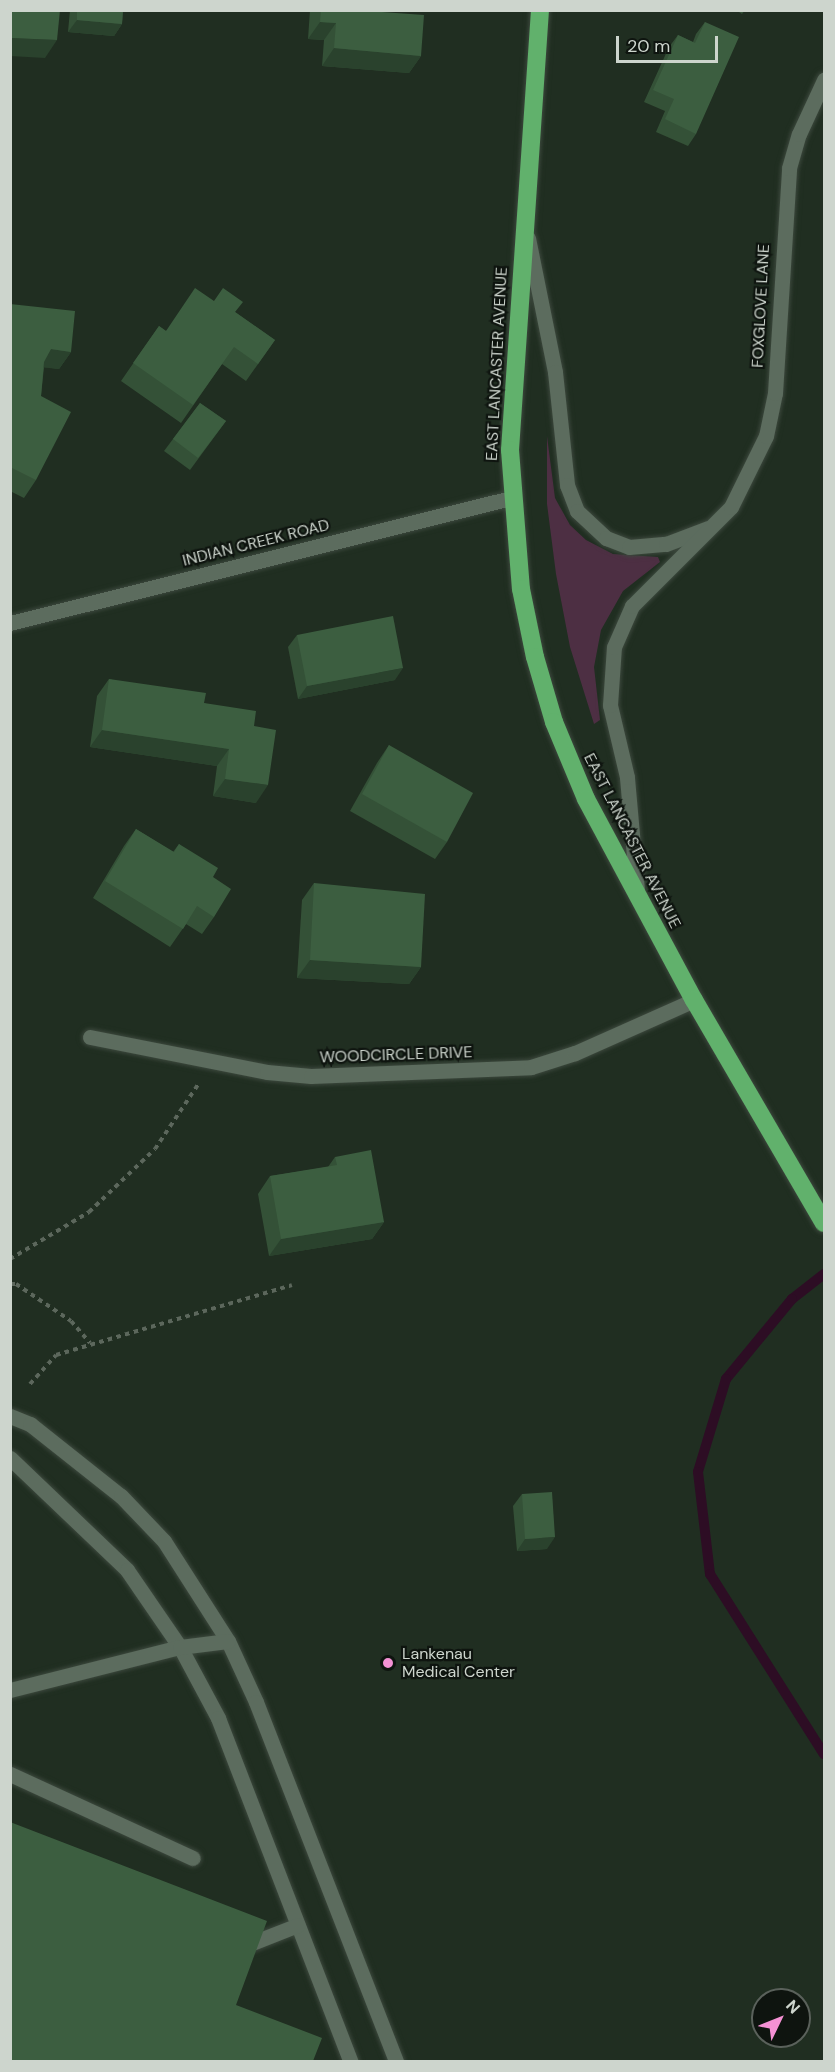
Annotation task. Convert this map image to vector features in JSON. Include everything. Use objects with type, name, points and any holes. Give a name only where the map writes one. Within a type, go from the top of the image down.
[{"type":"highway","name":"EAST LANCASTER AVENUE","points":[[540,10],[526,228],[516,320],[511,498],[521,589],[554,722],[574,775],[637,897],[694,1000],[825,1223]]},
{"type":"street","name":"FOXGLOVE LANE","points":[[637,897],[627,777],[610,705],[614,647],[632,606],[714,526],[745,485],[766,436],[775,393],[789,168],[799,134],[825,80]]},
{"type":"street","points":[[526,228],[555,372],[567,485],[577,512],[606,538],[629,547],[666,544],[714,526]]},
{"type":"street","name":"INDIAN CREEK ROAD","points":[[10,623],[511,498]]},
{"type":"street","name":"WOODCIRCLE DRIVE","points":[[90,1037],[311,1076],[531,1067],[575,1053],[694,1000]]},
{"type":"street","points":[[10,1416],[30,1424],[121,1496],[164,1541],[228,1641],[256,1702],[396,2061]]},
{"type":"street","points":[[10,1458],[127,1570],[180,1647],[218,1718],[351,2061]]},
{"type":"street","points":[[10,1690],[180,1647],[228,1641]]},
{"type":"street","points":[[10,1774],[193,1858]]},
{"type":"street","points":[[252,1943],[298,1925]]},
{"type":"path","points":[[10,1259],[89,1212],[155,1149],[215,1060]]},
{"type":"path","points":[[10,1284],[16,1284],[71,1321],[90,1343]]},
{"type":"path","points":[[30,1384],[56,1354],[292,1285]]},
{"type":"shaded area","points":[[547,436],[555,498],[570,525],[586,540],[613,554],[658,557],[660,562],[623,591],[601,630],[594,667],[600,720],[594,724],[570,647],[556,574],[547,504]]},
{"type":"building","points":[[10,10],[60,10],[57,40],[10,38]]},
{"type":"building","points":[[77,10],[123,10],[122,24],[77,20]]},
{"type":"building","points":[[321,10],[382,10],[382,12],[424,15],[421,56],[334,48],[336,23],[320,22]]},
{"type":"building","points":[[705,22],[739,37],[696,134],[665,119],[674,99],[653,90],[678,35],[695,43]]},
{"type":"building","points":[[195,288],[214,301],[223,288],[243,302],[235,312],[275,340],[258,364],[234,347],[193,405],[133,363],[159,326],[166,331]]},
{"type":"building","points":[[10,304],[75,311],[71,352],[51,349],[44,362],[41,396],[71,412],[36,480],[10,467]]},
{"type":"building","points":[[200,403],[226,421],[198,458],[173,439]]},
{"type":"building","points":[[393,616],[403,668],[307,686],[297,635]]},
{"type":"building","points":[[109,679],[206,693],[204,703],[256,711],[254,726],[276,730],[268,785],[225,779],[229,749],[102,730]]},
{"type":"building","points":[[389,745],[473,793],[447,842],[362,794]]},
{"type":"building","points":[[136,829],[174,852],[179,844],[218,868],[213,877],[231,889],[214,917],[197,906],[183,929],[105,881]]},
{"type":"building","points":[[314,883],[425,894],[421,967],[310,960]]},
{"type":"building","points":[[371,1150],[384,1222],[281,1239],[270,1176],[337,1165],[335,1157]]},
{"type":"building","points":[[552,1492],[555,1537],[525,1539],[522,1494]]},
{"type":"building","points":[[10,1822],[267,1921],[236,2005],[322,2038],[313,2061],[10,2061]]},
{"type":"waterway","points":[[824,1274],[792,1299],[726,1379],[698,1472],[710,1574],[824,1754]]},
{"type":"place","name":"Lankenau Medical Center","points":[[388,1663]]}]
